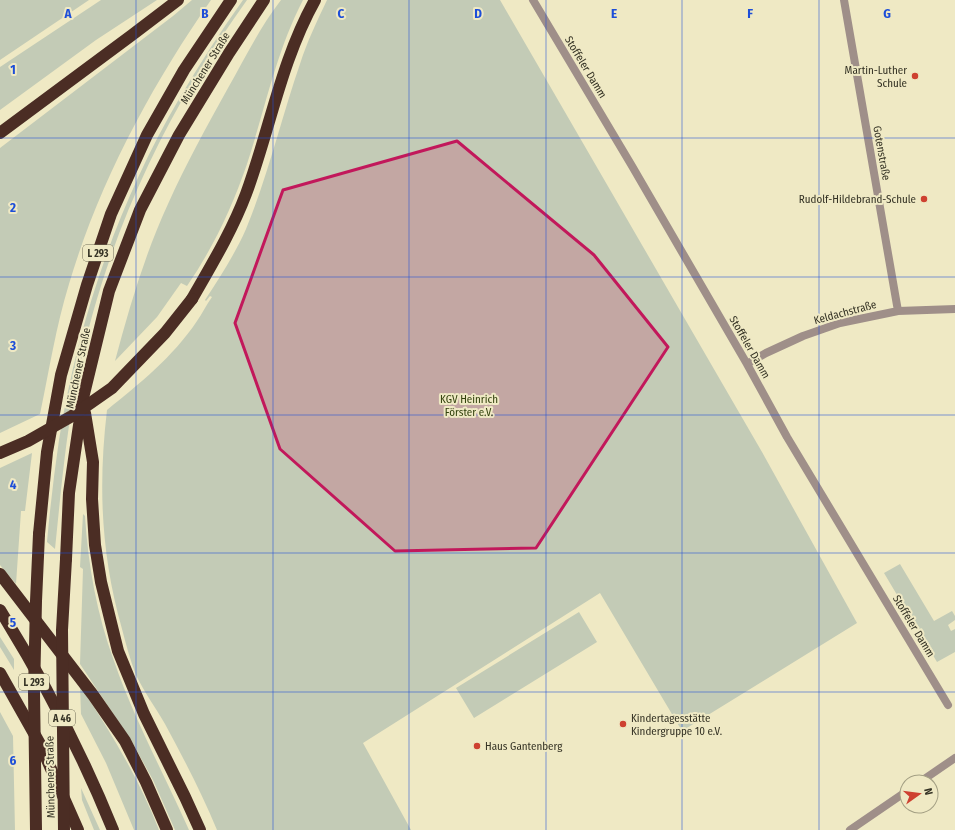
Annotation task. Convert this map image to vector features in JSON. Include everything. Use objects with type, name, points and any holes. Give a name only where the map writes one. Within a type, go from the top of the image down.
[{"type":"highway","points":[[1,131],[178,0]]},
{"type":"highway","name":"Münchener Straße","points":[[36,830],[34,692],[39,534],[47,452],[61,375],[87,285],[112,214],[147,135],[180,76],[231,0]]},
{"type":"highway","name":"Münchener Straße","points":[[64,830],[62,630],[70,493],[83,398],[110,291],[140,210],[183,129],[229,53],[264,0]]},
{"type":"highway","points":[[0,453],[28,441],[72,416],[112,388],[165,334],[192,299],[228,236],[246,194],[291,50],[315,0]]},
{"type":"highway","points":[[83,398],[93,462],[92,499],[95,546],[101,582],[118,651],[144,714],[186,797],[200,830]]},
{"type":"highway","points":[[0,574],[93,695],[125,741],[146,782],[167,830]]},
{"type":"highway","name":"A 46","points":[[0,610],[32,663],[70,732],[113,830]]},
{"type":"highway","points":[[0,673],[40,744],[78,830]]},
{"type":"street","name":"Stoffeler Damm","points":[[533,0],[632,166],[788,437],[948,705]]},
{"type":"street","name":"Gotenstraße","points":[[844,0],[898,310]]},
{"type":"street","name":"Keldachstraße","points":[[747,364],[803,336],[870,316],[898,310],[955,309]]},
{"type":"street","points":[[932,774],[955,758]]},
{"type":"street","points":[[850,830],[899,796]]},
{"type":"highlighted area","points":[[457,141],[594,255],[668,347],[536,548],[395,551],[280,449],[235,323],[283,190]]},
{"type":"green space","points":[[0,0],[89,0],[0,60]]},
{"type":"green space","points":[[101,0],[157,0],[96,40],[0,110],[0,67]]},
{"type":"green space","points":[[192,0],[211,0],[168,66],[129,136],[111,172],[81,246],[60,316],[40,414],[0,433],[0,148]]},
{"type":"green space","points":[[243,0],[247,0],[201,68],[156,148],[139,185],[110,259],[97,298],[87,336],[74,396],[64,462],[55,549],[47,542],[59,440],[77,351],[103,264],[137,179],[157,139],[194,74]]},
{"type":"green space","points":[[281,0],[303,0],[285,40],[247,164],[228,212],[205,257],[187,286],[181,283],[157,317],[115,361],[138,281],[168,204],[197,145],[259,32]]},
{"type":"green space","name":"KGV Heinrich Förster e.V.","points":[[327,0],[500,0],[762,452],[857,623],[682,731],[600,593],[363,743],[411,830],[217,830],[179,750],[136,675],[122,629],[110,574],[103,520],[102,493],[104,438],[107,410],[166,358],[188,334],[212,297],[210,296],[206,301],[205,300],[222,274],[246,229],[268,168],[303,56]]},
{"type":"green space","points":[[32,453],[25,511],[21,511],[16,584],[0,565],[0,468]]},
{"type":"green space","points":[[83,514],[85,516],[88,553],[94,590],[108,644],[131,704],[189,830],[175,830],[153,780],[132,742],[80,664],[83,569],[80,567]]},
{"type":"green space","points":[[900,564],[934,621],[952,611],[955,616],[955,620],[948,625],[951,631],[955,629],[955,652],[937,662],[884,573]]},
{"type":"green space","points":[[579,612],[597,642],[474,718],[456,688]]},
{"type":"green space","points":[[0,637],[14,659],[14,670],[0,647]]},
{"type":"green space","points":[[80,686],[124,756],[143,792],[159,830],[134,830],[106,763],[81,714]]},
{"type":"green space","points":[[0,712],[13,736],[15,830],[0,830]]},
{"type":"green space","points":[[81,788],[100,830],[94,830],[82,800]]},
{"type":"place","name":"Martin-Luther Schule","points":[[915,76]]},
{"type":"place","name":"Rudolf-Hildebrand-Schule","points":[[924,199]]},
{"type":"place","name":"Kindertagesstätte Kindergruppe 10 e.V.","points":[[623,724]]},
{"type":"place","name":"Haus Gantenberg","points":[[477,746]]}]
